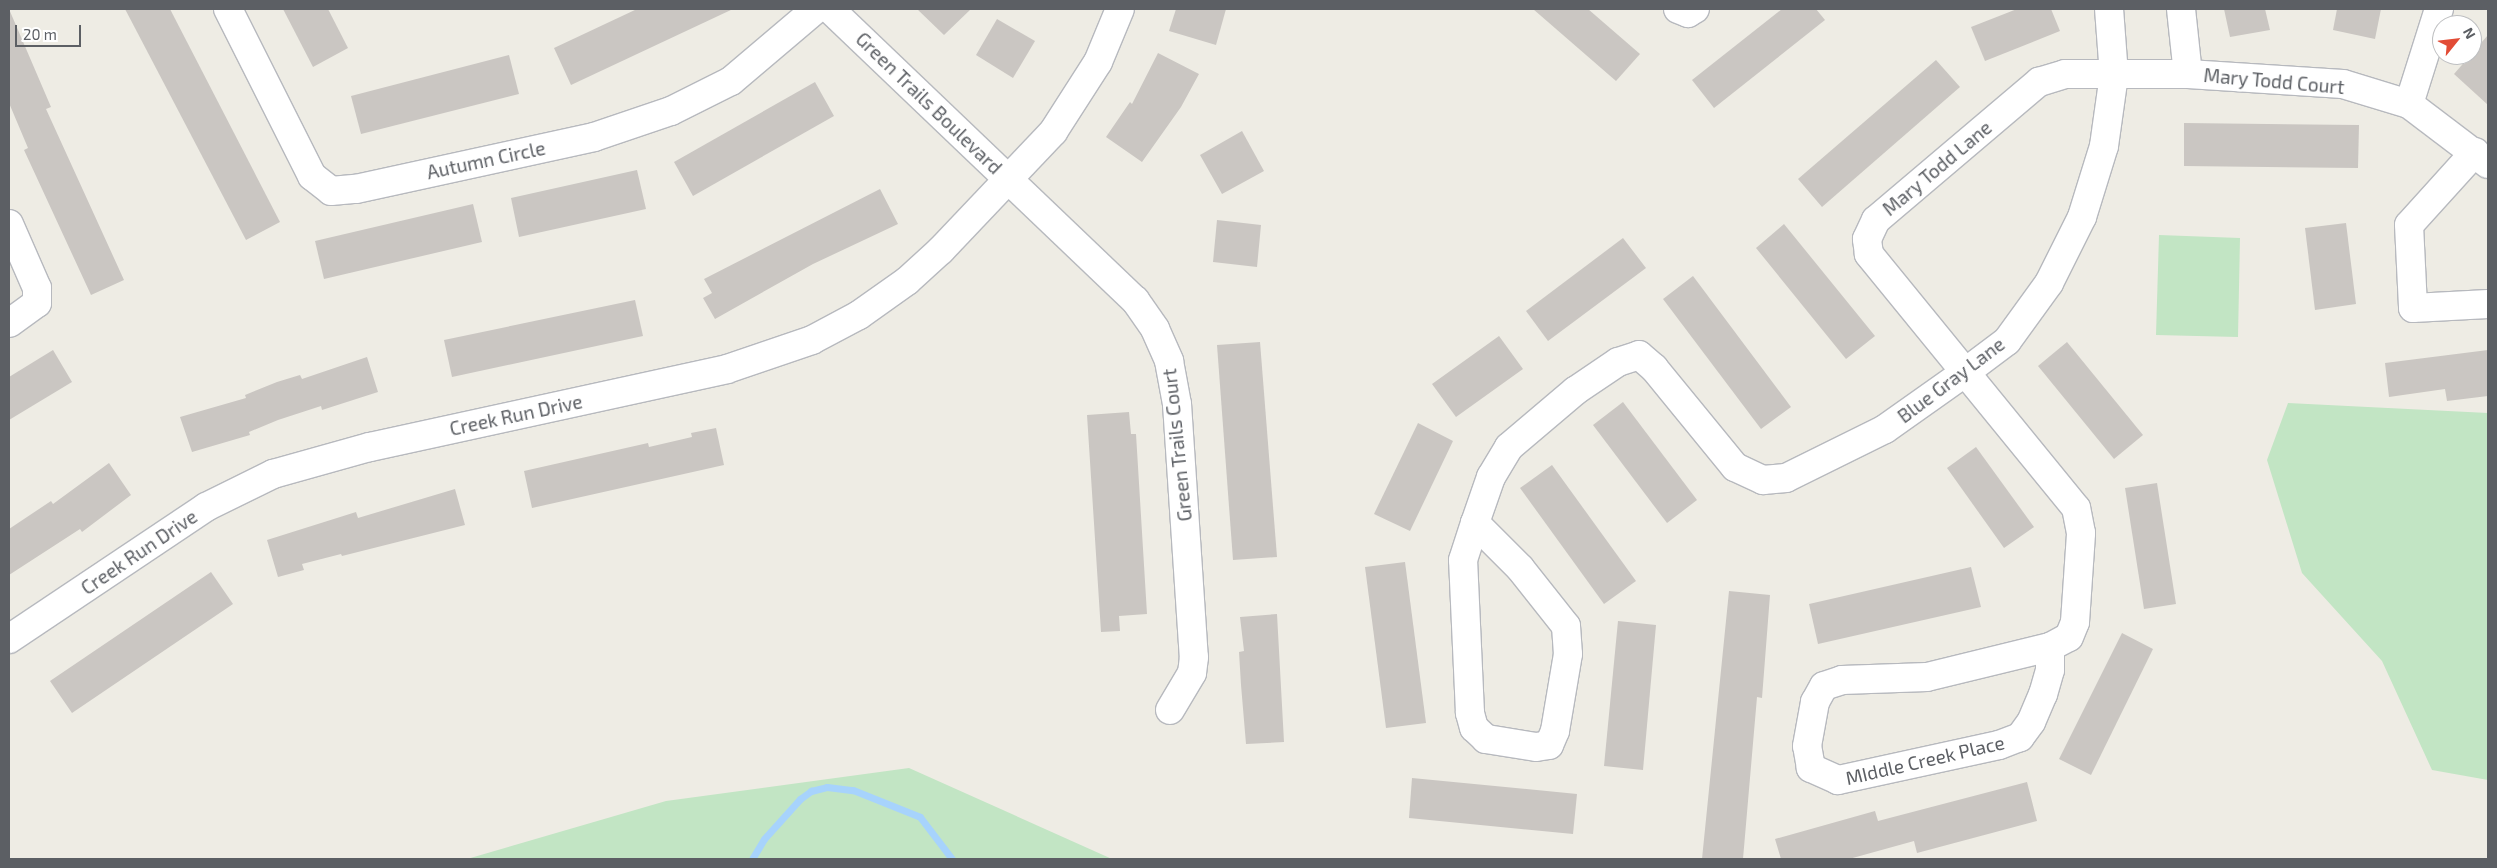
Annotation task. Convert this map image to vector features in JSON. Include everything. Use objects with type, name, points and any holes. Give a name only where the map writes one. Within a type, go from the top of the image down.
[{"type":"street","name":"Autumn Circle","points":[[228,9],[312,176],[331,191],[594,137],[671,111],[731,81],[816,9]]},
{"type":"street","name":"Green Trails Boulevard","points":[[830,9],[1007,178]]},
{"type":"street","name":"Creek Run Drive","points":[[9,639],[206,507],[273,474],[370,447],[727,370],[812,340],[859,315],[907,281],[941,250],[1007,178],[1053,132],[1085,86],[1120,9]]},
{"type":"street","points":[[1678,9],[1688,12],[1696,9]]},
{"type":"street","name":"Blue Gray Lane","points":[[1475,523],[1491,477],[1509,447],[1575,391],[1618,362],[1638,355],[1654,368],[1735,467],[1763,480],[1786,478],[1885,429],[2006,341],[2049,283],[2082,217],[2104,146],[2114,75],[2109,9]]},
{"type":"street","points":[[2181,9],[2188,74]]},
{"type":"street","points":[[2410,104],[2439,9]]},
{"type":"street","name":"Mary Todd Lane","points":[[1967,371],[1870,254],[1867,239],[1876,220],[2039,82],[2065,74],[2114,75]]},
{"type":"street","name":"Mary Todd Court","points":[[2114,75],[2188,74],[2343,84],[2410,104],[2482,158],[2408,225],[2413,308],[2488,304]]},
{"type":"street","name":"Green Trails Court","points":[[1007,178],[1135,300],[1155,329],[1169,361],[1177,404],[1194,657],[1192,674],[1170,710]]},
{"type":"street","points":[[9,224],[37,288],[37,304],[9,323]]},
{"type":"street","name":"MIddle Creek Place","points":[[1967,371],[2076,508],[2081,533],[2075,622],[2069,636],[2050,647],[1927,677],[1842,680],[1824,686],[1815,702],[1807,746],[1810,768],[1838,780],[1999,745],[2020,737],[2031,722],[2043,694],[2050,670],[2050,647]]},
{"type":"street","points":[[1475,523],[1520,568],[1566,626],[1568,654],[1555,731],[1549,746],[1536,747],[1486,739],[1474,728],[1470,713],[1463,560],[1475,523]]},
{"type":"green space","points":[[2159,235],[2240,238],[2238,337],[2156,335]]},
{"type":"green space","points":[[2288,403],[2488,413],[2488,780],[2432,770],[2382,661],[2302,573],[2267,460]]},
{"type":"green space","points":[[909,768],[1112,859],[467,859],[666,801]]},
{"type":"building","points":[[9,9],[51,107],[46,109],[124,280],[91,295],[24,150],[28,148],[9,103]]},
{"type":"building","points":[[125,9],[170,9],[280,222],[246,240]]},
{"type":"building","points":[[283,9],[328,9],[348,48],[313,67]]},
{"type":"building","points":[[637,9],[733,9],[571,85],[554,48]]},
{"type":"building","points":[[917,9],[971,9],[944,35]]},
{"type":"building","points":[[1176,9],[1226,9],[1216,45],[1169,31]]},
{"type":"building","points":[[1533,9],[1588,9],[1640,54],[1616,81]]},
{"type":"building","points":[[1782,9],[1816,9],[1825,20],[1714,108],[1692,80]]},
{"type":"building","points":[[2017,9],[2051,9],[2060,31],[1985,61],[1971,27]]},
{"type":"building","points":[[2224,9],[2265,9],[2270,30],[2230,37]]},
{"type":"building","points":[[2337,9],[2381,9],[2375,39],[2333,30]]},
{"type":"building","points":[[997,19],[1035,41],[1013,78],[976,55]]},
{"type":"building","points":[[2488,35],[2488,105],[2454,74],[2462,65],[2482,65],[2482,42]]},
{"type":"building","points":[[1158,53],[1199,74],[1181,107],[1142,162],[1106,137],[1130,102],[1132,104]]},
{"type":"building","points":[[509,55],[519,94],[361,134],[351,96]]},
{"type":"building","points":[[1936,60],[1960,87],[1822,207],[1798,179]]},
{"type":"building","points":[[815,82],[834,116],[693,196],[674,162]]},
{"type":"building","points":[[2184,123],[2359,125],[2358,168],[2184,166]]},
{"type":"building","points":[[1242,131],[1264,171],[1222,194],[1200,155]]},
{"type":"building","points":[[637,170],[646,209],[519,237],[511,198]]},
{"type":"building","points":[[880,189],[898,224],[813,264],[715,319],[703,298],[712,293],[704,279]]},
{"type":"building","points":[[473,204],[482,242],[324,279],[315,241]]},
{"type":"building","points":[[1217,220],[1261,225],[1257,267],[1213,262]]},
{"type":"building","points":[[2346,223],[2356,304],[2315,310],[2305,228]]},
{"type":"building","points":[[1784,224],[1875,336],[1846,359],[1756,248]]},
{"type":"building","points":[[1623,238],[1646,268],[1548,341],[1526,311]]},
{"type":"building","points":[[1693,276],[1791,407],[1761,429],[1663,299]]},
{"type":"building","points":[[635,300],[643,336],[452,377],[444,340]]},
{"type":"building","points":[[1499,336],[1523,369],[1456,417],[1432,384]]},
{"type":"building","points":[[1260,342],[1277,557],[1233,560],[1217,345]]},
{"type":"building","points":[[2067,342],[2143,435],[2114,459],[2038,366]]},
{"type":"building","points":[[53,350],[72,382],[9,420],[9,377]]},
{"type":"building","points":[[2488,350],[2488,396],[2447,401],[2445,389],[2389,397],[2385,363]]},
{"type":"building","points":[[367,357],[378,392],[322,410],[321,406],[278,420],[249,432],[250,435],[192,452],[180,417],[246,398],[245,395],[277,382],[300,375],[302,379]]},
{"type":"building","points":[[1623,402],[1697,500],[1667,523],[1593,425]]},
{"type":"building","points":[[1129,412],[1131,434],[1136,434],[1147,614],[1119,616],[1120,631],[1101,632],[1087,415]]},
{"type":"building","points":[[1418,423],[1453,441],[1410,531],[1374,514]]},
{"type":"building","points":[[716,428],[724,465],[532,508],[524,471],[648,443],[649,447],[692,437],[691,433]]},
{"type":"building","points":[[1976,447],[2034,527],[2004,548],[1947,468]]},
{"type":"building","points":[[109,463],[131,495],[82,532],[80,529],[9,575],[9,529],[51,501],[53,504]]},
{"type":"building","points":[[1552,465],[1636,581],[1604,604],[1520,488]]},
{"type":"building","points":[[2157,483],[2176,604],[2144,609],[2125,488]]},
{"type":"building","points":[[455,489],[465,525],[342,556],[341,554],[302,564],[304,570],[278,577],[267,540],[356,512],[358,518]]},
{"type":"building","points":[[1405,562],[1426,723],[1386,728],[1365,567]]},
{"type":"building","points":[[1971,567],[1981,607],[1818,644],[1809,604]]},
{"type":"building","points":[[211,572],[233,604],[72,713],[50,681]]},
{"type":"building","points":[[1729,591],[1770,595],[1762,698],[1757,697],[1743,859],[1702,859]]},
{"type":"building","points":[[1277,614],[1284,742],[1246,744],[1239,652],[1244,651],[1240,617]]},
{"type":"building","points":[[1618,621],[1656,625],[1643,770],[1604,766]]},
{"type":"building","points":[[2122,633],[2153,649],[2091,775],[2059,759]]},
{"type":"building","points":[[1412,778],[1577,794],[1573,834],[1409,818]]},
{"type":"building","points":[[2027,782],[2037,821],[1917,853],[1914,841],[1849,859],[1781,859],[1775,839],[1875,811],[1878,821]]},
{"type":"waterway","points":[[752,859],[764,839],[800,799],[811,791],[827,787],[853,790],[920,817],[952,859]]}]
